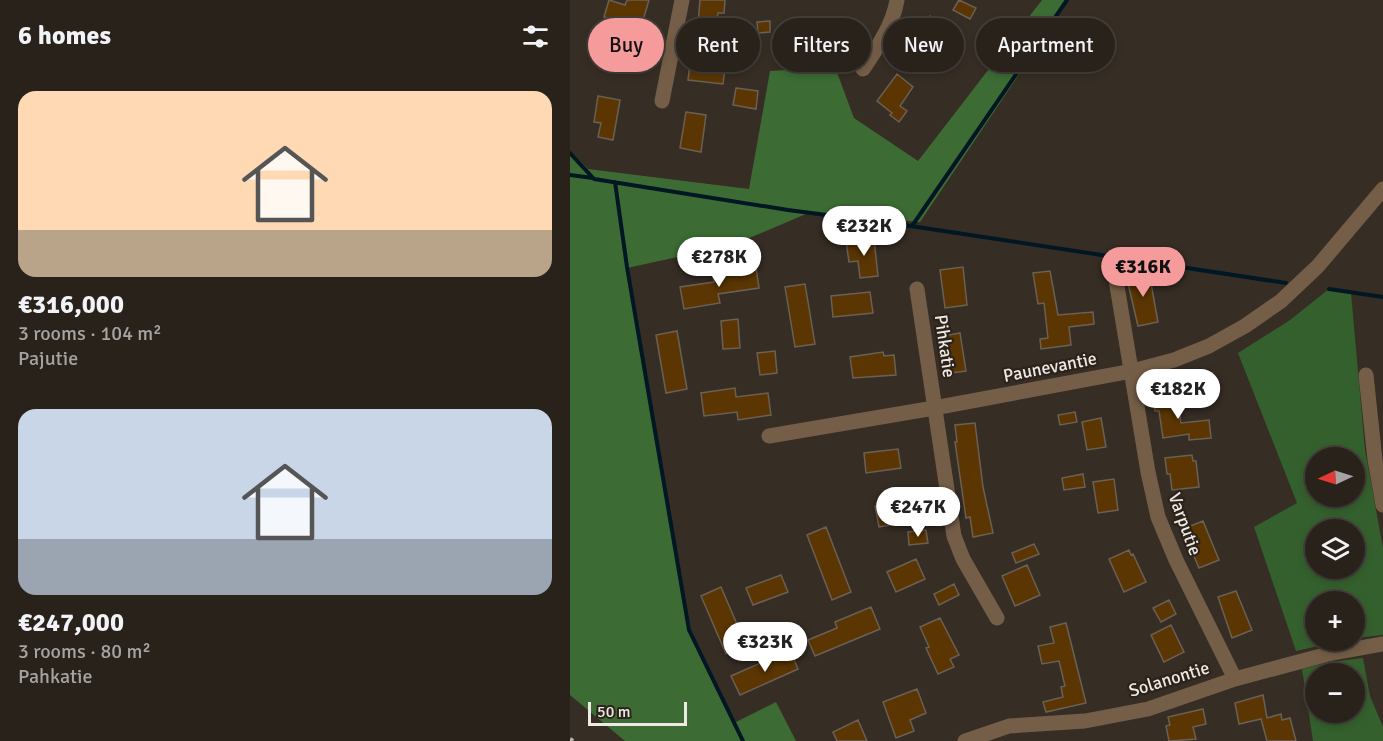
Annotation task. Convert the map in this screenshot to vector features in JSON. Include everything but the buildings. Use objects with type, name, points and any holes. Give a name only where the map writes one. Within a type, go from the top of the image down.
[{"type":"street","points":[[662,101],[682,0]]},
{"type":"street","points":[[871,57],[881,42],[897,0]]},
{"type":"street","name":"Paunevantie","points":[[769,436],[1132,371],[1174,360],[1209,346],[1281,302],[1318,266],[1383,189]]},
{"type":"street","name":"Varputie","points":[[1116,280],[1148,472],[1158,517],[1176,560],[1235,679]]},
{"type":"street","name":"Pihkatie","points":[[918,289],[954,536],[963,559],[997,618]]},
{"type":"street","points":[[1366,375],[1375,460],[1383,505]]},
{"type":"street","name":"Solanontie","points":[[965,741],[1008,726],[1085,721],[1148,709],[1235,679],[1332,653],[1383,644]]},
{"type":"green space","points":[[1042,0],[1069,0],[1057,18],[1028,18]]},
{"type":"green space","points":[[770,71],[837,72],[854,118],[918,161],[987,72],[1021,72],[920,222],[806,214],[733,245],[627,268],[689,630],[734,723],[776,702],[796,741],[625,741],[570,695],[570,151],[588,169],[749,189]]},
{"type":"green space","points":[[1329,289],[1351,293],[1365,447],[1305,447],[1305,507],[1365,507],[1365,450],[1383,548],[1383,635],[1365,637],[1365,591],[1305,591],[1305,649],[1296,651],[1254,527],[1297,503],[1238,353],[1290,320]]},
{"type":"green space","points":[[1363,658],[1364,663],[1326,663]]},
{"type":"green space","points":[[1305,668],[1305,689],[1302,669]]},
{"type":"green space","points":[[1365,669],[1370,696],[1383,727],[1383,741],[1313,741],[1310,723],[1365,723]]},
{"type":"waterway","points":[[912,226],[1067,0]]},
{"type":"waterway","points":[[570,153],[594,179],[788,210],[896,224]]},
{"type":"waterway","points":[[570,175],[593,178]]},
{"type":"waterway","points":[[615,182],[627,267],[689,630],[743,741]]},
{"type":"waterway","points":[[904,225],[1286,283]]},
{"type":"waterway","points":[[1329,289],[1383,297]]}]
